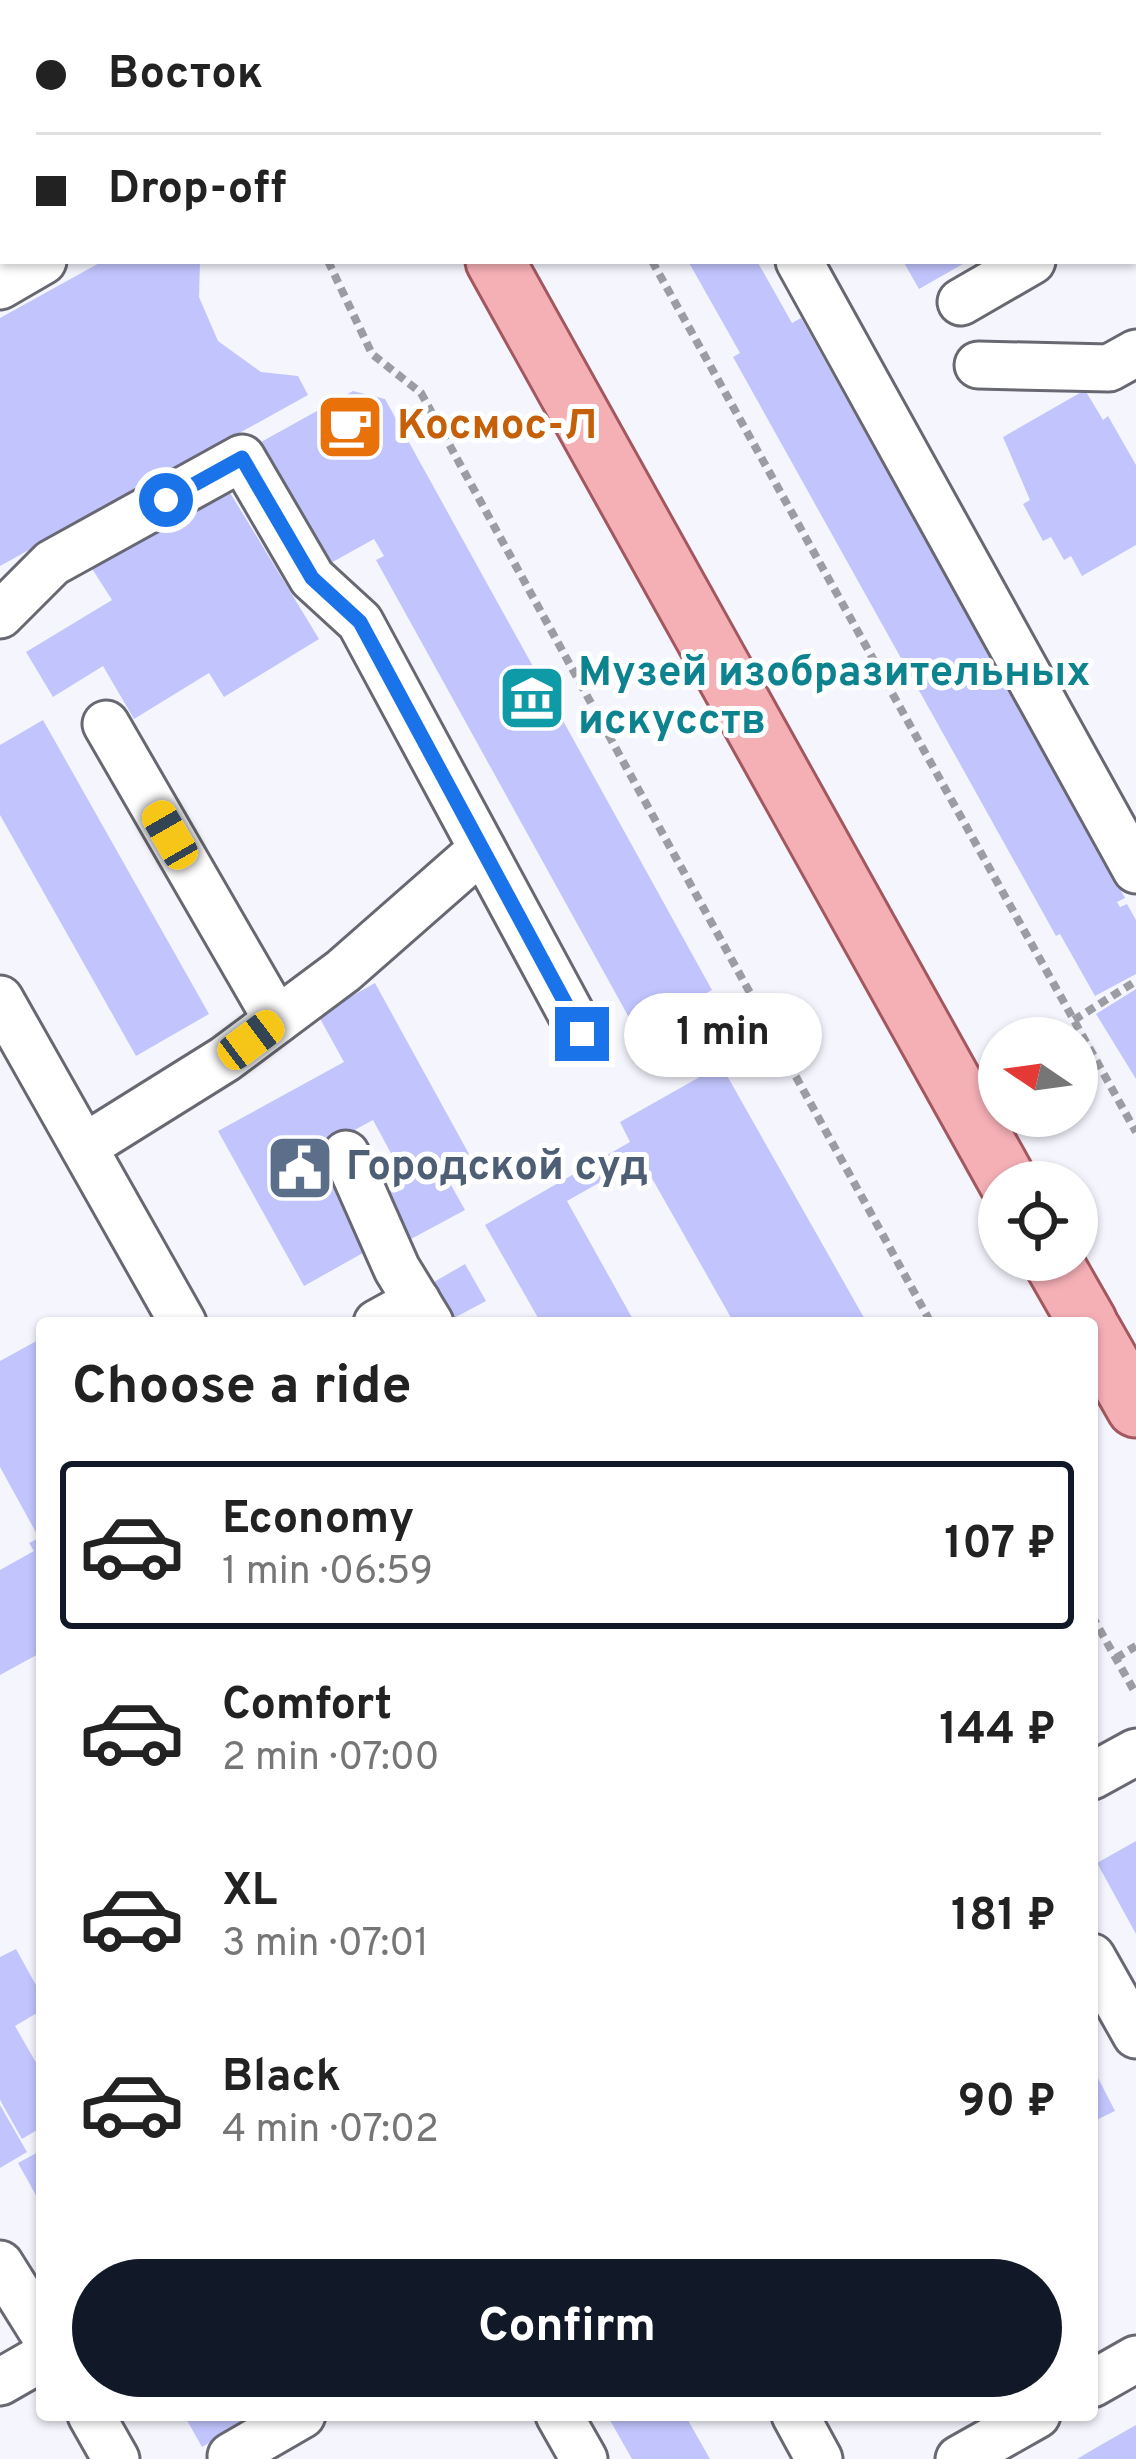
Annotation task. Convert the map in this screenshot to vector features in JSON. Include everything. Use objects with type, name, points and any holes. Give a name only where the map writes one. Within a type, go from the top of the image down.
[{"type":"main road","points":[[497,264],[996,1161]]},
{"type":"main road","points":[[1063,1281],[1083,1317]]},
{"type":"main road","points":[[1098,1343],[1136,1408]]},
{"type":"street","points":[[0,286],[39,264]]},
{"type":"street","points":[[801,264],[1136,870]]},
{"type":"street","points":[[961,302],[1027,264]]},
{"type":"street","points":[[978,365],[1109,368],[1136,353]]},
{"type":"street","points":[[0,616],[52,563],[242,458],[312,578],[360,622],[582,1034]]},
{"type":"street","points":[[106,724],[278,1020]]},
{"type":"street","points":[[84,1147],[225,1059],[278,1020],[343,971],[482,849]]},
{"type":"street","points":[[0,999],[180,1317]]},
{"type":"street","points":[[346,1154],[408,1316]]},
{"type":"street","points":[[1098,1774],[1136,1752]]},
{"type":"street","points":[[1098,1973],[1115,2017]]},
{"type":"street","points":[[0,2264],[36,2322]]},
{"type":"street","points":[[1098,2381],[1136,2359]]},
{"type":"street","points":[[0,2382],[36,2361]]},
{"type":"street","points":[[94,2421],[116,2459]]},
{"type":"street","points":[[231,2456],[292,2421]]},
{"type":"street","points":[[563,2421],[584,2459]]},
{"type":"street","points":[[798,2421],[819,2459]]},
{"type":"street","points":[[959,2459],[1026,2421]]},
{"type":"path","points":[[329,264],[372,354],[421,393],[929,1317]]},
{"type":"path","points":[[654,264],[1072,1017]]},
{"type":"path","points":[[1079,1017],[1136,981]]},
{"type":"path","points":[[1098,1063],[1136,1132]]},
{"type":"path","points":[[1098,1627],[1136,1694]]},
{"type":"path","points":[[1115,1658],[1136,1646]]},
{"type":"building","points":[[98,264],[200,264],[199,297],[218,341],[261,372],[298,376],[308,395],[0,566],[0,318]]},
{"type":"building","points":[[690,264],[759,264],[792,323],[801,318],[1125,898],[1117,902],[1120,907],[1127,904],[1136,920],[1136,974],[1095,996],[1060,934],[1056,936],[733,357],[740,353]]},
{"type":"building","points":[[905,264],[963,264],[919,289]]},
{"type":"building","points":[[1085,390],[1103,420],[1108,416],[1136,465],[1136,545],[1082,576],[1071,556],[1064,560],[1051,537],[1043,541],[1023,504],[1030,500],[1003,437]]},
{"type":"building","points":[[353,391],[385,399],[712,990],[637,1032],[376,560],[384,556],[374,539],[329,564],[261,442]]},
{"type":"building","points":[[226,486],[319,639],[224,697],[209,673],[134,719],[103,666],[53,697],[26,652],[112,600],[91,567]]},
{"type":"building","points":[[43,720],[209,1014],[136,1056],[0,815],[0,745]]},
{"type":"building","points":[[375,983],[469,1154],[442,1169],[465,1210],[411,1239],[386,1192],[406,1181],[373,1120],[316,1151],[370,1249],[304,1286],[218,1131],[344,1062],[318,1015]]},
{"type":"building","points":[[1136,989],[1136,1079],[1098,1017],[1096,1014]]},
{"type":"building","points":[[721,1065],[864,1317],[731,1317],[641,1159],[567,1201],[632,1317],[538,1317],[485,1225],[630,1142],[620,1122]]},
{"type":"building","points":[[465,1264],[486,1301],[453,1317],[434,1282]]},
{"type":"building","points":[[36,1341],[36,1533],[0,1467],[0,1361]]},
{"type":"building","points":[[36,1540],[36,1655],[0,1675],[0,1570],[34,1551],[29,1543]]},
{"type":"building","points":[[1136,1841],[1136,1934],[1098,1865]]},
{"type":"building","points":[[16,1949],[36,1985],[36,2014],[15,2026],[36,2063],[36,2131],[22,2139],[0,2100],[0,1957]]},
{"type":"building","points":[[1098,2078],[1115,2111],[1098,2119]]},
{"type":"building","points":[[0,2105],[27,2152],[0,2168]]},
{"type":"building","points":[[36,2153],[36,2195],[18,2163]]},
{"type":"building","points":[[187,2421],[247,2421],[202,2447]]},
{"type":"building","points":[[610,2421],[688,2421],[710,2459],[632,2459]]},
{"type":"building","points":[[1136,2425],[1136,2459],[1077,2459],[1099,2446]]},
{"type":"place","name":"Космос-Л","points":[[350,427]]},
{"type":"place","name":"Музей изобразительных искусств","points":[[532,698]]},
{"type":"place","name":"Городской суд","points":[[300,1168]]},
{"type":"route","points":[[166,500],[242,458],[312,578],[360,622],[582,1034]]}]
